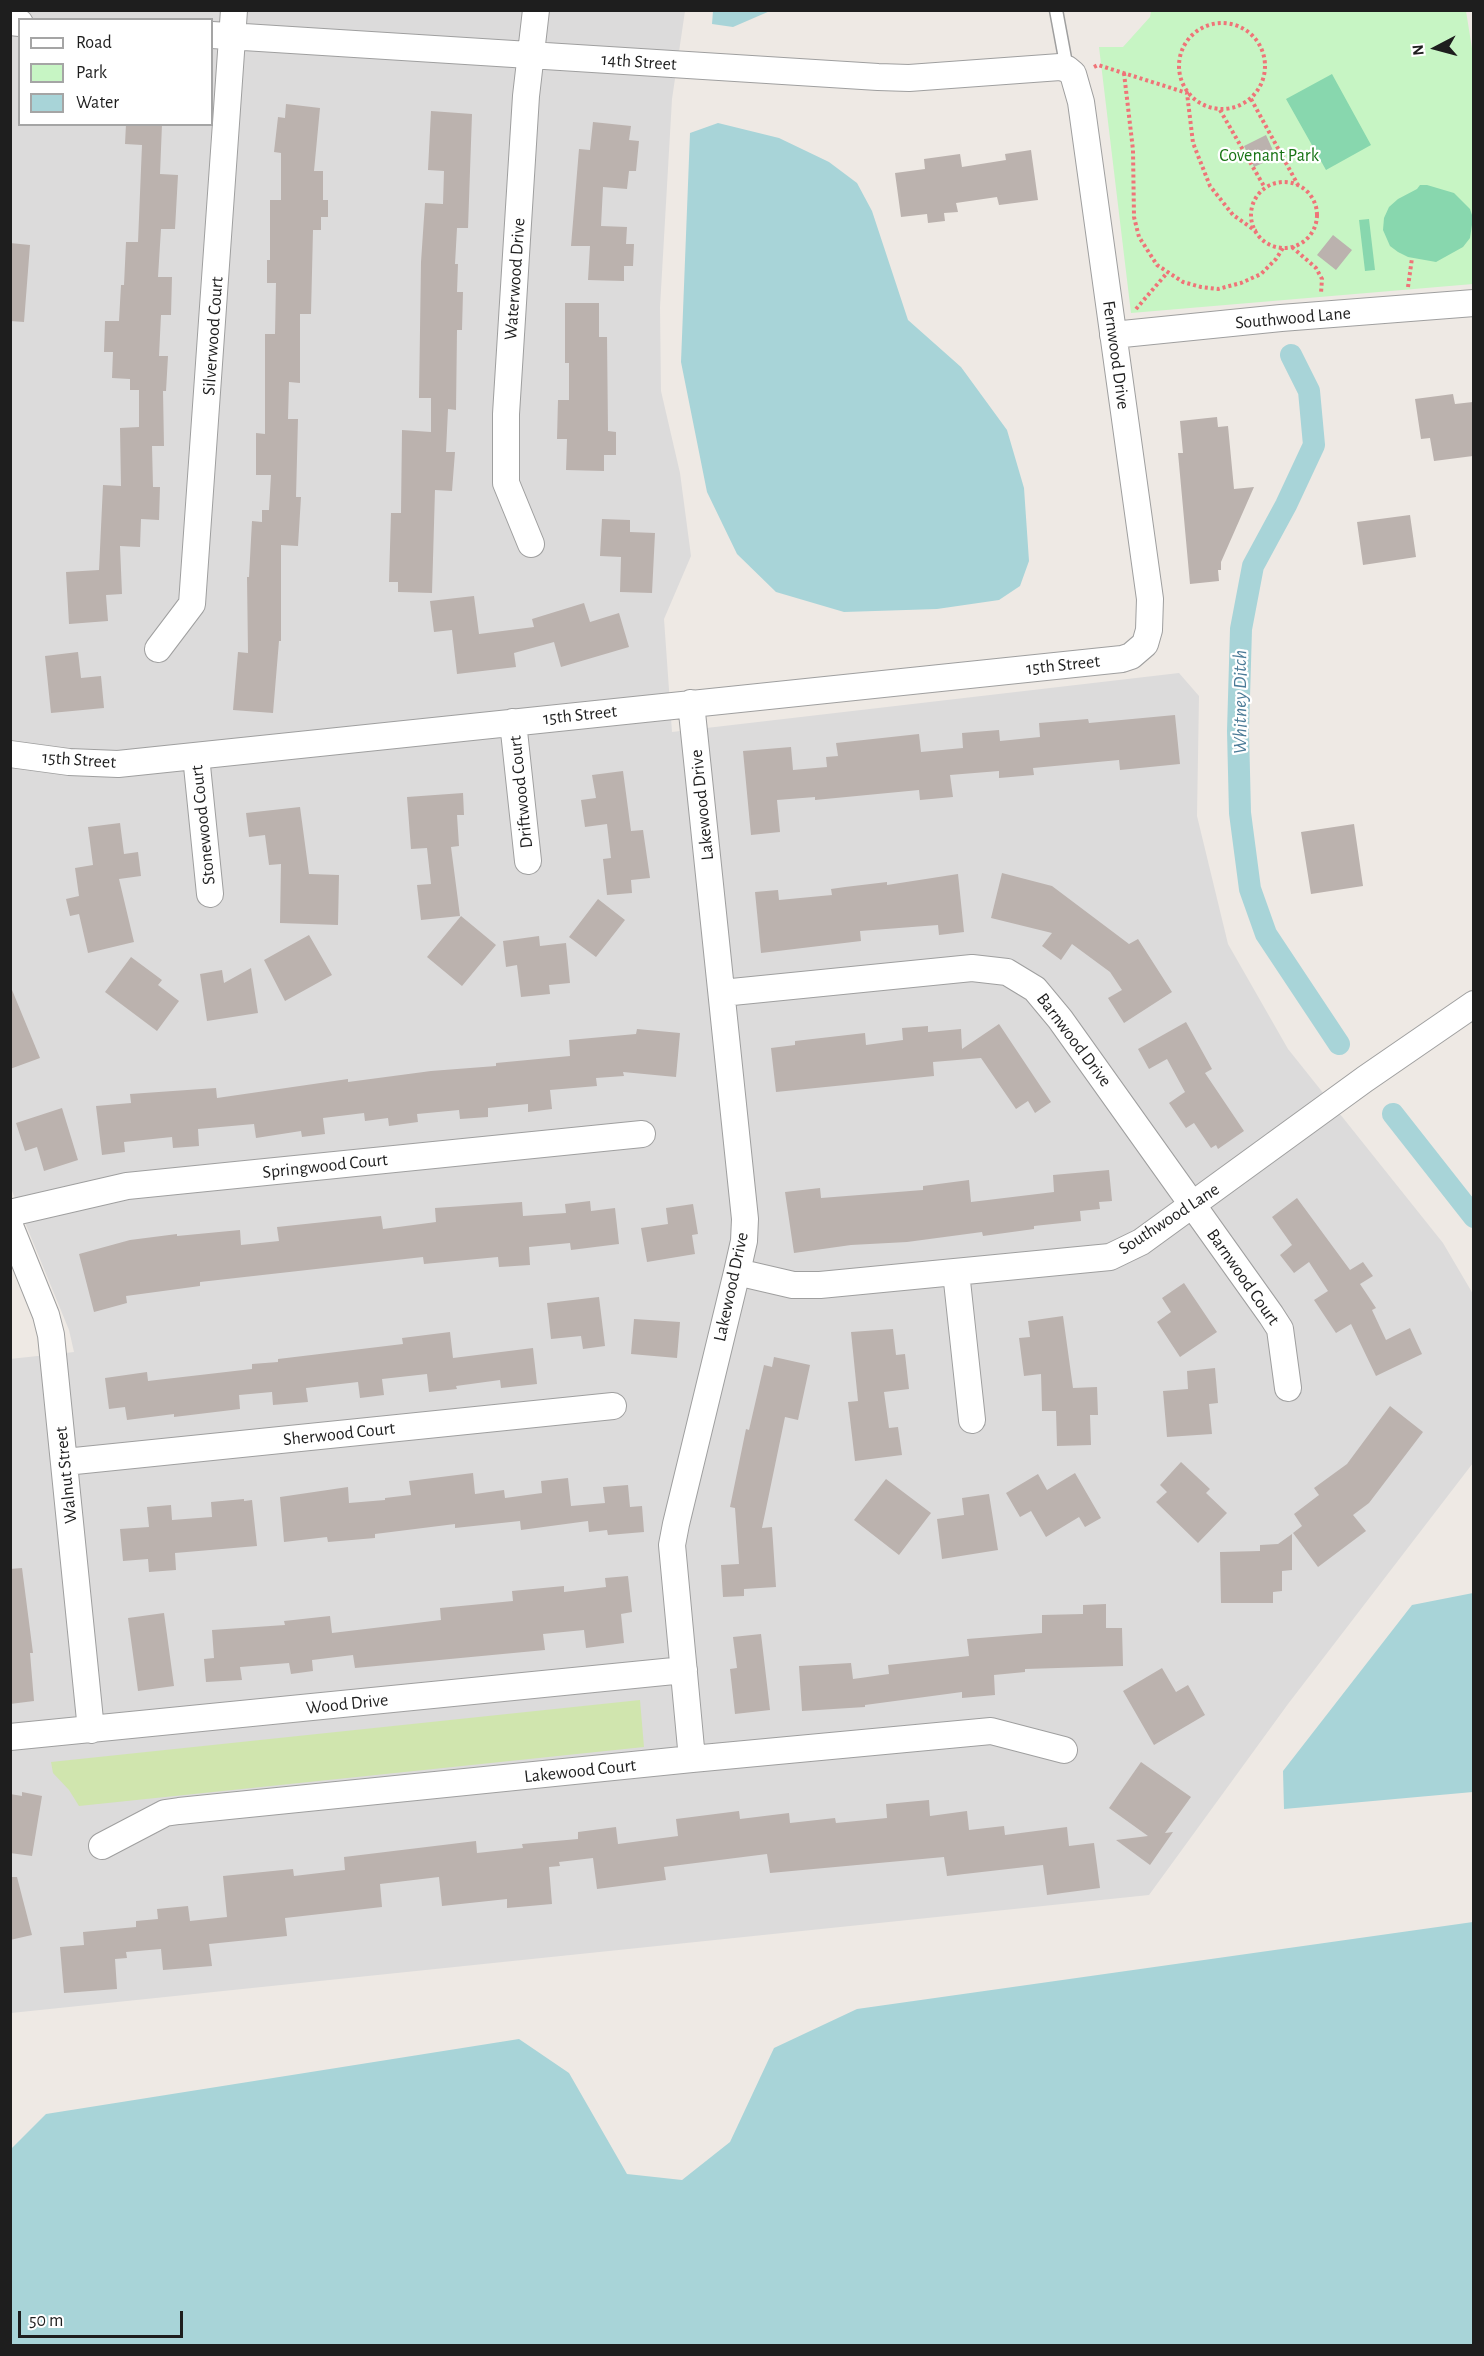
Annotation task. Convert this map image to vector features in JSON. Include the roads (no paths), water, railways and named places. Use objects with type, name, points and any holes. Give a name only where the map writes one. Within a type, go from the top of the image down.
[{"type":"street","name":"Silverwood Court","points":[[158,649],[192,604],[222,36],[234,10]]},
{"type":"street","name":"Waterwood Drive","points":[[531,544],[506,483],[506,414],[526,96],[536,10]]},
{"type":"street","name":"14th Street","points":[[222,36],[878,77],[909,78],[1060,67],[1070,71]]},
{"type":"street","name":"Fernwood Drive","points":[[1070,71],[1081,102],[1150,599],[1149,630],[1144,644]]},
{"type":"street","name":"Southwood Lane","points":[[1113,335],[1473,303]]},
{"type":"street","name":"15th Street","points":[[10,754],[93,764],[196,756],[1122,659],[1131,656],[1144,644]]},
{"type":"street","name":"Lakewood Drive","points":[[691,703],[745,1219],[744,1241],[672,1545],[692,1760]]},
{"type":"street","name":"Driftwood Court","points":[[513,722],[528,861]]},
{"type":"street","name":"Stonewood Court","points":[[196,756],[210,894]]},
{"type":"street","name":"Barnwood Drive","points":[[722,993],[972,968],[983,968],[1015,976],[1035,989],[1060,1019],[1193,1206]]},
{"type":"street","name":"Southwood Lane","points":[[737,1272],[793,1285],[811,1285],[1110,1257],[1141,1242],[1193,1206],[1365,1079],[1473,1004]]},
{"type":"street","name":"Springwood Court","points":[[10,1214],[127,1186],[642,1134]]},
{"type":"street","name":"Barnwood Court","points":[[1193,1206],[1280,1329],[1288,1388]]},
{"type":"street","name":"Walnut Street","points":[[10,1227],[46,1315],[51,1335],[91,1730]]},
{"type":"street","points":[[956,1272],[972,1420]]},
{"type":"street","name":"Sherwood Court","points":[[65,1462],[613,1406]]},
{"type":"street","name":"Wood Drive","points":[[10,1737],[684,1670]]},
{"type":"street","name":"Lakewood Court","points":[[102,1846],[165,1814],[179,1811],[991,1731],[1064,1750]]},
{"type":"lane","points":[[1056,10],[1070,71]]},
{"type":"water","points":[[713,10],[770,11],[733,27],[712,24]]},
{"type":"water","points":[[718,123],[779,138],[829,162],[857,183],[872,211],[908,320],[961,367],[1007,430],[1024,488],[1029,561],[1020,586],[999,600],[937,609],[844,612],[776,592],[737,554],[707,492],[681,362],[690,133]]},
{"type":"water","points":[[1473,1593],[1473,1792],[1284,1809],[1283,1771],[1412,1605]]},
{"type":"water","points":[[1473,1922],[1473,2345],[11,2345],[11,2149],[46,2114],[519,2039],[569,2073],[627,2174],[682,2180],[730,2142],[774,2048],[857,2009]]},
{"type":"waterway","name":"Whitney Ditch","points":[[1291,355],[1309,391],[1314,445],[1286,505],[1253,566],[1241,629],[1238,731],[1240,813],[1250,889],[1266,934],[1339,1044]]},
{"type":"waterway","name":"Whitney Ditch","points":[[1393,1114],[1474,1217]]},
{"type":"park label","name":"Covenant Park","points":[[1269,156]]}]
